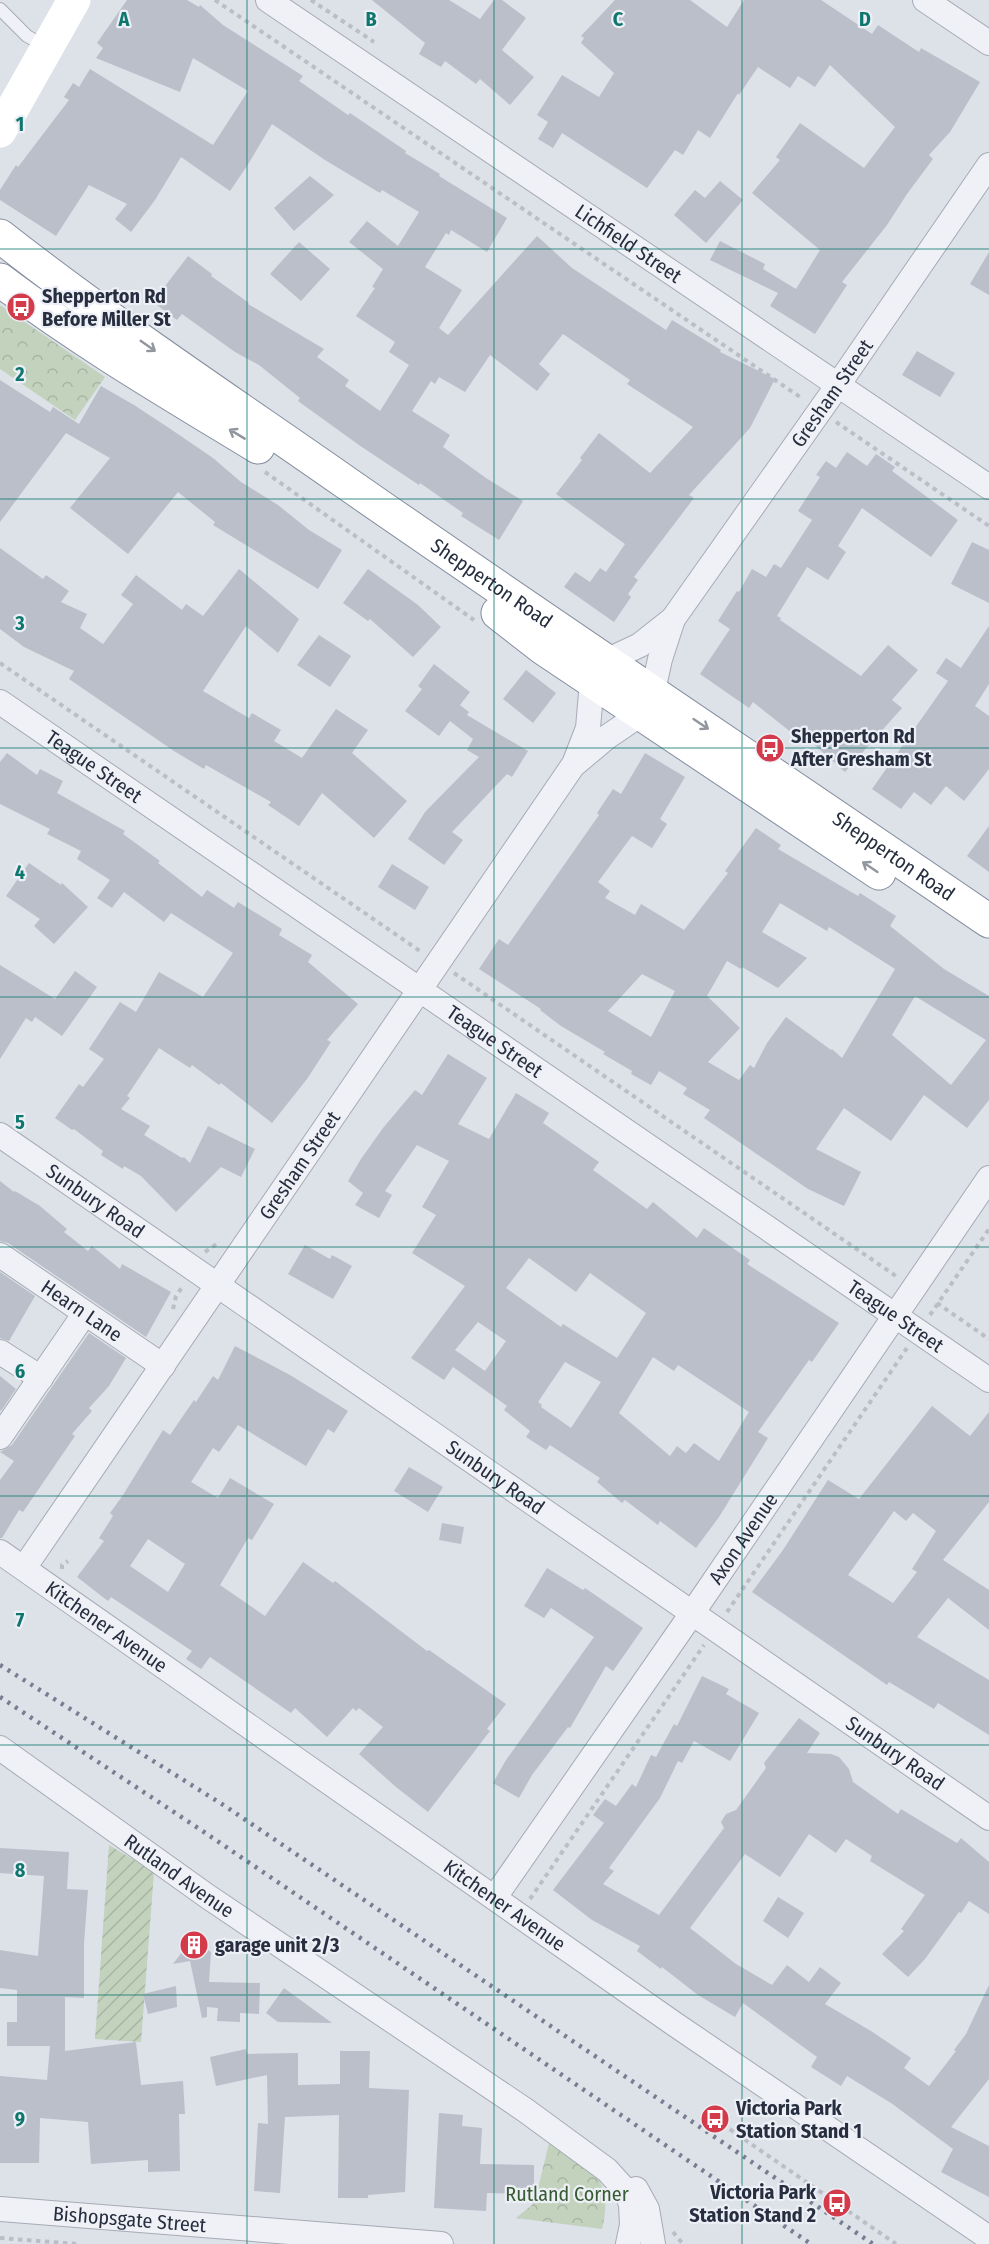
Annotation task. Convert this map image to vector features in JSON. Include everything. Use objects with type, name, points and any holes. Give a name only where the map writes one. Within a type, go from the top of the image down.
[{"type":"main road","points":[[0,131],[74,0]]},
{"type":"main road","name":"Shepperton Road","points":[[0,236],[127,331],[557,629],[599,671],[989,921]]},
{"type":"main road","name":"Shepperton Road","points":[[0,280],[41,311],[259,447],[384,531],[471,592],[543,648],[599,671]]},
{"type":"main road","name":"Shepperton Road","points":[[647,703],[989,946]]},
{"type":"street","name":"Lichfield Street","points":[[268,0],[989,487]]},
{"type":"street","points":[[925,0],[989,42]]},
{"type":"street","name":"Gresham Street","points":[[574,764],[588,728],[599,671],[640,645],[673,619],[820,411],[989,165]]},
{"type":"street","name":"Gresham Street","points":[[24,1568],[218,1286],[429,957],[574,764],[647,703],[673,619]]},
{"type":"street","name":"Teague Street","points":[[0,702],[989,1380]]},
{"type":"street","name":"Sunbury Road","points":[[0,1135],[989,1818]]},
{"type":"street","name":"Axon Avenue","points":[[500,1890],[989,1178]]},
{"type":"street","name":"Hearn Lane","points":[[0,1255],[163,1366]]},
{"type":"street","points":[[0,1437],[85,1313]]},
{"type":"street","points":[[0,1352],[40,1378]]},
{"type":"street","name":"Kitchener Avenue","points":[[0,1552],[500,1890],[692,2036],[989,2238]]},
{"type":"street","name":"Rutland Avenue","points":[[0,1748],[207,1896],[607,2170],[627,2192],[631,2205],[632,2225],[628,2244]]},
{"type":"street","name":"Rutland Avenue","points":[[569,2142],[612,2161],[633,2184],[647,2209],[653,2244]]},
{"type":"street","name":"Bishopsgate Street","points":[[0,2209],[441,2244]]},
{"type":"lane","points":[[0,9],[27,36],[48,47]]},
{"type":"path","points":[[215,0],[989,526]]},
{"type":"path","points":[[256,467],[476,622]]},
{"type":"path","points":[[0,663],[989,1339]]},
{"type":"path","points":[[411,983],[429,957]]},
{"type":"path","points":[[500,1890],[530,1900],[989,1229]]},
{"type":"path","points":[[168,1316],[174,1307],[176,1296],[205,1251],[220,1243]]},
{"type":"path","points":[[64,1578],[62,1565],[68,1561]]},
{"type":"path","points":[[715,2119],[896,2244]]},
{"type":"path","points":[[0,2238],[76,2244]]},
{"type":"green space","points":[[0,305],[105,377],[75,420],[0,369]]},
{"type":"green space","points":[[109,1845],[154,1872],[141,2042],[95,2039]]},
{"type":"green space","name":"Rutland Corner","points":[[549,2143],[582,2165],[598,2179],[605,2203],[602,2229],[516,2218],[532,2205],[536,2197]]},
{"type":"building","points":[[127,0],[187,0],[199,7],[200,5],[223,25],[303,76],[299,81],[348,115],[350,113],[406,151],[405,153],[440,174],[439,176],[507,218],[487,252],[451,230],[449,235],[446,233],[425,267],[462,290],[439,328],[448,335],[537,236],[572,268],[666,330],[672,320],[721,350],[720,352],[775,379],[750,428],[689,495],[694,498],[634,577],[638,580],[628,594],[631,597],[614,622],[564,587],[575,572],[590,582],[600,568],[606,572],[625,544],[556,494],[599,433],[650,473],[693,427],[627,384],[630,380],[563,334],[539,364],[550,374],[537,391],[490,355],[465,392],[439,377],[435,384],[431,381],[412,411],[450,435],[443,447],[523,501],[499,540],[461,516],[463,513],[420,483],[419,485],[359,445],[298,401],[300,398],[259,365],[235,352],[182,314],[177,320],[153,302],[188,256],[248,304],[324,349],[317,357],[349,380],[345,386],[380,411],[409,365],[389,352],[395,342],[356,316],[375,288],[372,287],[383,269],[349,242],[367,221],[398,246],[419,212],[382,190],[380,193],[325,160],[272,124],[230,191],[181,157],[155,200],[131,232],[115,219],[127,204],[89,185],[56,236],[0,200],[0,190],[16,165],[18,167],[69,100],[64,97],[73,83],[79,87],[90,69],[213,145],[248,91],[193,58],[180,92],[96,58],[103,48],[97,43]]},
{"type":"building","points":[[372,0],[449,0],[480,19],[494,0],[502,0],[526,18],[502,50],[534,77],[510,105],[480,79],[476,84],[445,61],[441,67],[419,54],[425,43]]},
{"type":"building","points":[[615,0],[690,0],[727,27],[744,0],[821,0],[872,34],[878,25],[919,52],[921,48],[980,82],[950,132],[929,155],[933,159],[887,225],[842,282],[847,285],[815,334],[770,306],[778,293],[710,260],[720,241],[765,264],[763,269],[796,289],[820,250],[752,193],[780,160],[776,157],[800,123],[864,168],[895,127],[830,65],[815,87],[798,76],[790,88],[758,67],[739,95],[738,93],[710,138],[698,130],[683,155],[675,150],[647,188],[562,133],[553,148],[538,139],[548,122],[537,115],[562,75],[599,97],[614,73],[581,43],[584,38],[581,36]]},
{"type":"building","points":[[310,176],[334,195],[294,231],[274,208]]},
{"type":"building","points":[[720,181],[743,200],[706,243],[674,215],[695,190],[705,198]]},
{"type":"building","points":[[299,242],[330,269],[301,301],[270,274]]},
{"type":"building","points":[[989,252],[989,295],[970,284]]},
{"type":"building","points":[[917,351],[955,373],[940,397],[902,375]]},
{"type":"building","points":[[0,380],[50,412],[53,407],[79,424],[101,386],[169,428],[213,458],[241,482],[278,505],[309,530],[342,550],[318,589],[213,525],[215,522],[178,492],[128,554],[70,508],[110,458],[66,433],[0,522]]},
{"type":"building","points":[[847,452],[867,466],[876,454],[895,467],[892,471],[958,520],[931,557],[862,508],[838,546],[846,552],[828,580],[807,567],[777,616],[861,676],[888,645],[918,670],[892,700],[902,708],[845,772],[809,740],[806,744],[753,702],[749,708],[700,674],[730,629],[718,621],[737,591],[739,592],[752,569],[766,577],[774,564],[781,568],[812,520],[798,511],[820,477],[816,475],[826,461],[836,468]]},
{"type":"building","points":[[972,542],[989,550],[989,603],[951,584]]},
{"type":"building","points":[[0,548],[43,579],[46,575],[69,591],[61,602],[87,614],[80,628],[103,644],[133,604],[121,595],[136,575],[182,610],[186,604],[203,616],[239,569],[299,619],[278,653],[246,626],[203,691],[249,718],[252,713],[281,730],[274,741],[302,758],[336,709],[368,730],[352,753],[407,801],[374,838],[322,793],[299,826],[268,805],[271,802],[206,765],[204,769],[174,751],[69,679],[74,671],[24,647],[0,629]]},
{"type":"building","points":[[368,569],[418,605],[441,627],[413,657],[370,619],[368,621],[343,603]]},
{"type":"building","points":[[989,626],[989,684],[975,706],[989,716],[989,769],[964,801],[946,786],[931,805],[914,792],[901,809],[872,789],[948,681],[936,673],[946,658],[961,668]]},
{"type":"building","points":[[319,635],[351,656],[330,687],[297,665]]},
{"type":"building","points":[[434,664],[470,692],[460,705],[469,712],[467,715],[528,751],[512,777],[507,774],[452,832],[463,840],[444,865],[408,839],[425,812],[479,757],[467,750],[473,739],[450,721],[439,736],[405,711],[422,689],[418,686]]},
{"type":"building","points":[[526,670],[556,693],[533,723],[503,699]]},
{"type":"building","points":[[7,753],[37,775],[40,769],[63,781],[57,793],[125,831],[123,834],[160,861],[158,863],[202,897],[207,890],[234,908],[238,902],[282,929],[279,935],[312,955],[308,962],[358,1004],[327,1040],[331,1042],[307,1079],[272,1123],[221,1083],[219,1085],[192,1065],[190,1068],[159,1048],[127,1096],[130,1098],[121,1109],[150,1126],[144,1135],[182,1158],[184,1157],[190,1163],[208,1126],[255,1149],[241,1177],[221,1167],[176,1212],[141,1176],[124,1166],[123,1169],[101,1155],[103,1151],[55,1118],[79,1084],[83,1087],[104,1059],[89,1049],[120,1002],[136,1012],[159,972],[203,997],[233,953],[171,913],[164,922],[124,892],[112,908],[97,898],[110,880],[77,859],[81,851],[47,834],[50,829],[0,804],[0,762]]},
{"type":"building","points":[[645,753],[685,777],[660,819],[667,824],[652,848],[632,836],[598,882],[610,891],[605,898],[635,915],[641,904],[684,930],[728,873],[725,871],[756,828],[781,845],[778,849],[858,896],[860,893],[896,916],[890,926],[944,969],[989,996],[989,1100],[967,1128],[924,1095],[891,1141],[844,1108],[816,1149],[861,1172],[844,1206],[808,1189],[704,1118],[710,1110],[683,1094],[687,1088],[659,1071],[651,1085],[631,1074],[632,1071],[603,1054],[605,1052],[561,1026],[541,1009],[479,969],[499,939],[508,945],[599,815],[597,813],[613,789],[621,794]],"holes":[[[780,903],[827,931],[829,927],[895,969],[842,1058],[786,1017],[767,1043],[754,1068],[750,1065],[739,1080],[708,1062],[740,1028],[707,996],[727,961],[778,988],[807,958],[762,932]],[[642,974],[675,991],[651,1037],[608,1011]],[[915,996],[986,1040],[951,1085],[892,1035]]]},
{"type":"building","points":[[989,826],[989,872],[967,856]]},
{"type":"building","points":[[29,863],[61,885],[62,883],[88,907],[54,944],[34,926],[40,919],[6,896]]},
{"type":"building","points":[[392,864],[429,887],[415,910],[378,887]]},
{"type":"building","points":[[0,965],[55,999],[75,971],[97,987],[62,1036],[35,1017],[32,1022],[26,1018],[0,1059]]},
{"type":"building","points":[[448,1054],[487,1078],[458,1124],[489,1139],[516,1093],[549,1113],[543,1123],[599,1162],[593,1170],[647,1209],[653,1202],[697,1238],[704,1228],[750,1260],[747,1264],[839,1323],[812,1362],[809,1360],[758,1432],[768,1438],[719,1517],[696,1548],[660,1521],[658,1525],[625,1500],[622,1503],[597,1482],[600,1478],[550,1445],[546,1450],[526,1437],[530,1431],[504,1410],[507,1406],[453,1367],[444,1380],[411,1358],[465,1286],[412,1253],[436,1215],[422,1207],[449,1161],[417,1145],[385,1191],[392,1195],[379,1218],[355,1205],[363,1193],[348,1181],[383,1128],[415,1090],[422,1095]],"holes":[[[529,1258],[576,1292],[590,1273],[646,1313],[617,1358],[563,1324],[561,1327],[506,1288]],[[478,1322],[506,1341],[485,1371],[455,1350]],[[653,1357],[674,1371],[678,1365],[749,1412],[719,1461],[694,1443],[686,1453],[677,1446],[670,1456],[619,1413]],[[565,1362],[601,1382],[571,1428],[541,1407],[542,1405],[538,1402]]]},
{"type":"building","points":[[0,1181],[14,1192],[40,1206],[67,1229],[64,1232],[88,1251],[92,1246],[120,1269],[122,1264],[171,1292],[146,1337],[8,1243],[0,1241]]},
{"type":"building","points":[[305,1245],[330,1259],[332,1255],[352,1266],[333,1299],[288,1274]]},
{"type":"building","points":[[0,1272],[35,1296],[9,1341],[0,1338]]},
{"type":"building","points":[[89,1333],[126,1358],[109,1386],[89,1408],[92,1411],[72,1434],[75,1436],[23,1512],[19,1510],[0,1538],[0,1480],[14,1461],[0,1452],[12,1445]]},
{"type":"building","points":[[235,1346],[290,1375],[348,1411],[334,1433],[328,1429],[306,1466],[238,1425],[219,1452],[213,1448],[191,1482],[218,1498],[230,1478],[274,1504],[252,1540],[248,1538],[220,1585],[265,1616],[303,1562],[333,1583],[335,1581],[427,1651],[429,1650],[506,1704],[487,1729],[490,1731],[428,1812],[359,1754],[383,1727],[359,1708],[356,1711],[353,1708],[327,1737],[295,1708],[291,1713],[210,1657],[201,1669],[186,1659],[192,1651],[111,1597],[108,1601],[77,1577],[104,1541],[99,1538],[113,1516],[110,1513],[163,1430],[170,1435],[213,1376],[218,1380]],"holes":[[[148,1539],[185,1564],[168,1592],[130,1566]]]},
{"type":"building","points":[[0,1376],[16,1389],[1,1411],[0,1410]]},
{"type":"building","points":[[932,1406],[970,1436],[989,1412],[989,1502],[943,1560],[989,1590],[989,1630],[948,1598],[917,1637],[989,1680],[989,1735],[938,1703],[934,1709],[889,1682],[887,1685],[752,1592],[783,1550],[828,1480],[859,1499]],"holes":[[[894,1511],[906,1521],[913,1513],[936,1531],[912,1569],[917,1572],[893,1603],[848,1575]]]},
{"type":"building","points":[[409,1467],[443,1487],[428,1512],[394,1491]]},
{"type":"building","points":[[442,1523],[464,1527],[461,1544],[439,1540]]},
{"type":"building","points":[[547,1568],[583,1590],[585,1588],[643,1628],[613,1671],[606,1666],[570,1728],[568,1727],[532,1775],[519,1798],[493,1783],[506,1760],[594,1637],[551,1608],[544,1618],[524,1606]]},
{"type":"building","points":[[702,1676],[729,1689],[726,1694],[759,1713],[730,1761],[694,1741],[682,1763],[678,1761],[660,1798],[609,1868],[614,1871],[603,1884],[659,1915],[724,1828],[721,1822],[726,1814],[736,1810],[766,1768],[764,1763],[799,1718],[820,1733],[807,1753],[831,1754],[839,1757],[849,1769],[853,1782],[898,1814],[901,1809],[957,1843],[961,1838],[989,1862],[989,1914],[969,1901],[925,1959],[908,1977],[882,1954],[904,1931],[901,1929],[925,1895],[870,1861],[872,1856],[846,1839],[836,1853],[809,1834],[780,1877],[745,1854],[690,1928],[736,1964],[772,1985],[787,1965],[809,1982],[820,1967],[841,1983],[825,2004],[911,2058],[904,2068],[929,2086],[956,2051],[954,2050],[966,2034],[989,1985],[989,2079],[951,2127],[989,2146],[989,2197],[941,2172],[953,2149],[891,2103],[847,2076],[841,2086],[811,2067],[817,2057],[743,2003],[735,2017],[698,1995],[637,1951],[640,1946],[592,1920],[553,1890],[604,1823],[593,1815],[605,1799],[616,1806],[632,1784],[636,1787],[651,1755],[656,1757],[674,1724],[677,1726]]},
{"type":"building","points":[[0,1848],[69,1852],[67,1889],[88,1890],[84,1943],[84,1998],[65,1997],[65,2051],[136,2042],[141,2085],[183,2081],[185,2114],[179,2114],[180,2171],[148,2172],[148,2160],[91,2164],[88,2122],[40,2118],[39,2163],[0,2163],[0,2076],[47,2080],[50,2046],[7,2046],[7,2022],[17,2022],[17,1990],[0,1988],[0,1950],[38,1956],[44,1876],[0,1873]]},
{"type":"building","points":[[778,1897],[804,1913],[788,1938],[763,1921]]},
{"type":"building","points":[[192,1939],[211,1952],[209,1982],[260,1983],[259,2014],[240,2013],[240,2022],[217,2021],[218,2008],[207,2007],[207,2017],[202,2018],[190,1961],[173,1964]]},
{"type":"building","points":[[176,1986],[177,2007],[148,2014],[143,1994]]},
{"type":"building","points":[[284,1988],[332,2023],[278,2022],[266,2013]]},
{"type":"building","points":[[246,2049],[247,2054],[298,2053],[298,2085],[340,2084],[340,2051],[370,2051],[369,2088],[409,2090],[405,2192],[368,2195],[368,2198],[338,2198],[339,2115],[285,2117],[280,2193],[254,2191],[258,2123],[268,2124],[267,2075],[216,2086],[210,2057]]},
{"type":"building","points":[[439,2113],[463,2115],[462,2126],[482,2128],[480,2164],[534,2165],[534,2194],[487,2193],[486,2211],[434,2208]]},
{"type":"railway","points":[[0,1665],[225,1806],[873,2244]]},
{"type":"railway","points":[[0,1697],[204,1832],[811,2244]]},
{"type":"place","name":"Shepperton Rd Before Miller St","points":[[21,307]]},
{"type":"place","name":"Shepperton Rd After Gresham St","points":[[770,748]]},
{"type":"place","name":"garage unit 2/3","points":[[194,1945]]},
{"type":"place","name":"Victoria Park Station Stand 1","points":[[715,2119]]},
{"type":"place","name":"Victoria Park Station Stand 2","points":[[837,2203]]}]
